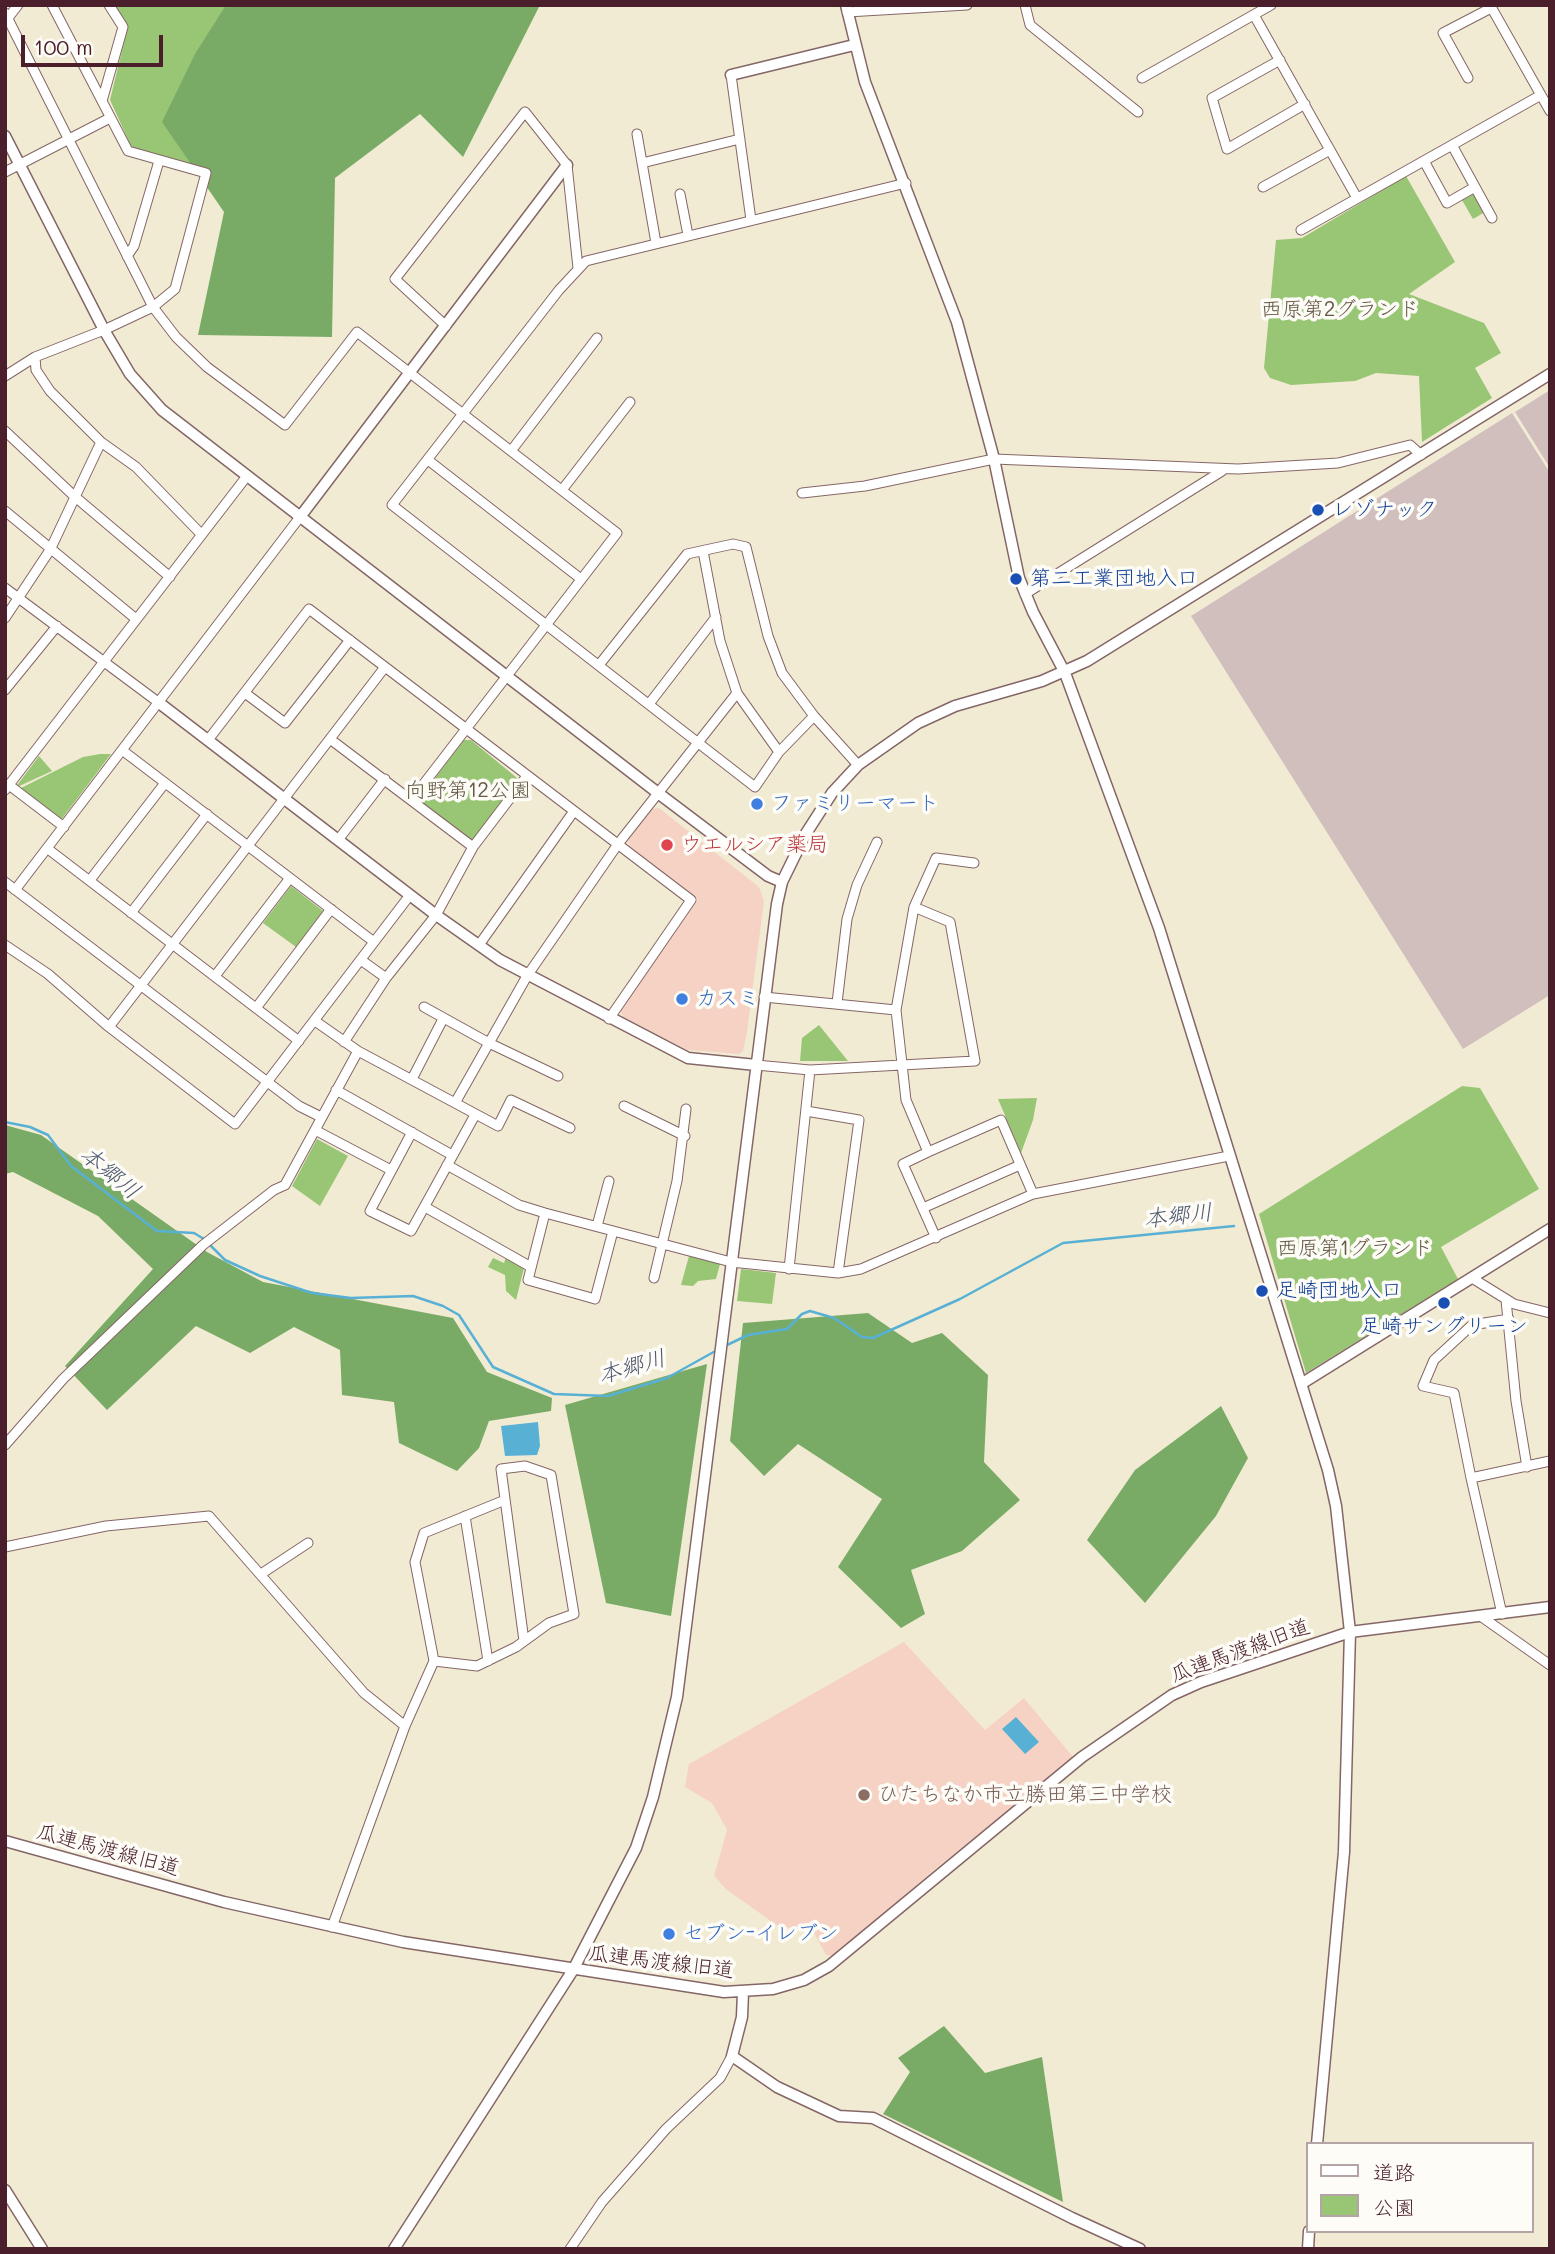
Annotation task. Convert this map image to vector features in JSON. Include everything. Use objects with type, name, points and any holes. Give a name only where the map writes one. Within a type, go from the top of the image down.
[{"type":"street","points":[[18,5],[7,16],[153,307],[176,337],[207,366],[285,425],[357,332],[617,533],[412,799]]},
{"type":"street","points":[[5,376],[35,356],[104,330],[153,307],[175,289],[206,173],[128,151],[52,5]]},
{"type":"street","points":[[102,102],[122,27],[109,5]]},
{"type":"street","points":[[967,5],[847,9],[864,82],[906,183],[957,322],[994,459],[1025,594],[1065,673],[1159,928],[1328,1470],[1336,1506],[1350,1632],[1344,1852],[1317,2142]]},
{"type":"street","points":[[1026,5],[1030,25],[1138,112]]},
{"type":"street","points":[[1142,78],[1271,5]]},
{"type":"street","points":[[1468,78],[1443,33],[1491,7],[1549,108]]},
{"type":"street","points":[[1254,15],[1357,198]]},
{"type":"street","points":[[751,220],[731,75],[854,45]]},
{"type":"street","points":[[1280,60],[1212,98],[1227,149],[1304,104]]},
{"type":"street","points":[[1301,230],[1541,95]]},
{"type":"street","points":[[446,326],[395,279],[525,112],[567,165],[578,268]]},
{"type":"street","points":[[5,172],[110,118]]},
{"type":"street","points":[[637,134],[656,243]]},
{"type":"street","points":[[5,136],[104,330],[131,374],[162,410],[768,877],[782,882]]},
{"type":"street","points":[[642,163],[740,139]]},
{"type":"street","points":[[1452,145],[1492,218]]},
{"type":"street","points":[[1263,187],[1330,150]]},
{"type":"street","points":[[127,256],[134,246],[159,161]]},
{"type":"street","points":[[1424,161],[1447,203],[1475,187]]},
{"type":"street","points":[[15,890],[567,165]]},
{"type":"street","points":[[814,716],[779,752],[755,787],[392,505],[586,261],[906,183]]},
{"type":"street","points":[[680,194],[688,235]]},
{"type":"street","points":[[511,451],[597,338]]},
{"type":"street","points":[[35,356],[36,370],[50,391],[102,442],[136,467],[201,534]]},
{"type":"street","points":[[394,2249],[573,1970],[636,1848],[653,1797],[677,1697],[755,1065],[782,882],[805,835],[819,813],[858,765],[918,723],[956,706],[1065,673],[1175,609],[1550,374]]},
{"type":"street","points":[[562,490],[630,402]]},
{"type":"street","points":[[5,431],[76,497],[170,577]]},
{"type":"street","points":[[5,618],[20,600],[50,550],[102,442]]},
{"type":"street","points":[[802,493],[865,486],[994,459],[1224,469],[1338,463],[1409,445],[1421,455]]},
{"type":"street","points":[[428,460],[581,579]]},
{"type":"street","points":[[1025,594],[1224,469]]},
{"type":"street","points":[[64,827],[7,788],[247,476]]},
{"type":"street","points":[[5,511],[136,619]]},
{"type":"street","points":[[598,665],[687,554],[733,544],[746,547],[768,636],[782,673],[814,716],[858,765]]},
{"type":"street","points":[[703,551],[716,617],[737,693],[779,752]]},
{"type":"street","points":[[5,588],[479,945],[527,976],[688,1058],[810,1070],[975,1061],[950,922],[914,907]]},
{"type":"street","points":[[208,740],[309,609],[691,900],[609,1019]]},
{"type":"street","points":[[649,704],[716,617]]},
{"type":"street","points":[[5,690],[57,626]]},
{"type":"street","points":[[245,693],[285,723],[350,640]]},
{"type":"street","points":[[109,1027],[385,667]]},
{"type":"street","points":[[455,1103],[527,976],[618,844],[737,693]]},
{"type":"street","points":[[330,739],[473,847]]},
{"type":"street","points":[[122,750],[374,942]]},
{"type":"street","points":[[344,1042],[386,978],[436,915],[473,847],[527,776]]},
{"type":"street","points":[[338,840],[385,779]]},
{"type":"street","points":[[90,880],[165,783]]},
{"type":"street","points":[[479,945],[574,811]]},
{"type":"street","points":[[131,913],[207,814]]},
{"type":"street","points":[[837,1003],[847,919],[857,885],[877,842]]},
{"type":"street","points":[[48,849],[299,1041]]},
{"type":"street","points":[[928,1152],[906,1100],[896,1010],[914,907],[936,858],[974,863]]},
{"type":"street","points":[[215,976],[290,878]]},
{"type":"street","points":[[5,882],[299,1106],[321,1117]]},
{"type":"street","points":[[5,945],[48,974],[109,1027],[235,1124],[410,895]]},
{"type":"street","points":[[256,1008],[331,909]]},
{"type":"street","points":[[361,960],[386,978]]},
{"type":"street","points":[[764,997],[896,1010]]},
{"type":"street","points":[[424,1007],[489,1043],[558,1076]]},
{"type":"street","points":[[412,1079],[443,1019]]},
{"type":"street","points":[[314,1021],[358,1051],[498,1126],[511,1100],[570,1128]]},
{"type":"street","points":[[5,1445],[63,1379],[206,1243],[274,1190],[285,1185],[358,1051]]},
{"type":"street","points":[[789,1269],[810,1070]]},
{"type":"street","points":[[336,1090],[452,1155]]},
{"type":"street","points":[[624,1106],[685,1136]]},
{"type":"street","points":[[654,1278],[685,1136],[686,1110]]},
{"type":"street","points":[[806,1111],[859,1120],[838,1273]]},
{"type":"street","points":[[412,1132],[370,1211],[411,1231],[475,1115]]},
{"type":"street","points":[[936,1238],[902,1164],[928,1152],[1001,1121],[1033,1195]]},
{"type":"street","points":[[316,1130],[391,1170]]},
{"type":"street","points":[[447,1165],[519,1205],[545,1213],[731,1262],[838,1273],[861,1269],[1033,1195],[1229,1156]]},
{"type":"street","points":[[922,1209],[1020,1165]]},
{"type":"street","points":[[597,1226],[609,1181]]},
{"type":"street","points":[[425,1207],[531,1267]]},
{"type":"street","points":[[545,1213],[528,1280],[596,1299],[613,1231]]},
{"type":"street","points":[[1301,1384],[1550,1229]]},
{"type":"street","points":[[1472,1278],[1506,1300],[1550,1313]]},
{"type":"street","points":[[1506,1300],[1516,1401],[1527,1467]]},
{"type":"street","points":[[1502,1614],[1454,1393],[1423,1386],[1434,1360],[1472,1325],[1509,1319]]},
{"type":"street","points":[[1471,1478],[1550,1461]]},
{"type":"street","points":[[434,1661],[477,1666],[524,1641],[549,1623],[574,1614],[551,1475],[525,1465],[501,1469],[524,1641]]},
{"type":"street","points":[[332,1927],[405,1727],[434,1661],[415,1562],[424,1533],[505,1500]]},
{"type":"street","points":[[5,1547],[106,1526],[209,1516],[364,1693],[405,1727]]},
{"type":"street","points":[[465,1516],[488,1661]]},
{"type":"street","points":[[261,1574],[308,1543]]},
{"type":"street","name":"瓜連馬渡線旧道","points":[[5,1841],[224,1902],[332,1927],[573,1970],[724,1992],[743,1992],[804,1980],[830,1966],[1082,1757],[1172,1695],[1201,1682],[1350,1632],[1550,1607]]},
{"type":"street","points":[[1482,1617],[1550,1665]]},
{"type":"street","points":[[570,2249],[602,2202],[666,2129],[720,2078],[732,2056],[742,2017],[743,1992]]},
{"type":"street","points":[[732,2056],[777,2087],[822,2110],[839,2116],[873,2118],[1140,2249]]},
{"type":"street","points":[[5,2190],[43,2249]]},
{"type":"shaded area","points":[[1550,390],[1550,468],[1515,412]]},
{"type":"shaded area","points":[[1512,413],[1550,473],[1550,995],[1463,1049],[1191,616]]},
{"type":"shaded area","points":[[659,808],[759,887],[764,901],[747,1032],[743,1051],[739,1054],[688,1050],[623,1017],[620,1010],[698,900],[629,847],[628,840],[651,809]]},
{"type":"shaded area","name":"ひたちなか市立勝田第三中学校","points":[[904,1642],[985,1730],[1024,1698],[1074,1758],[934,1870],[834,1956],[826,1955],[813,1931],[778,1926],[727,1890],[714,1876],[727,1830],[712,1803],[685,1787],[689,1764]]},
{"type":"green space","points":[[114,5],[269,5],[218,171],[141,152],[131,146],[110,100],[128,26]]},
{"type":"green space","points":[[226,5],[540,5],[463,157],[420,114],[335,178],[332,337],[198,335],[224,212],[162,122],[195,54]]},
{"type":"green space","name":"西原第2グランド","points":[[1406,176],[1455,262],[1409,294],[1484,323],[1501,353],[1475,368],[1492,398],[1422,442],[1419,376],[1376,373],[1355,381],[1291,385],[1270,378],[1264,368],[1276,240],[1302,238]]},
{"type":"green space","points":[[1475,193],[1485,212],[1473,219],[1462,200]]},
{"type":"green space","name":"向野第12公園","points":[[464,740],[471,740],[517,778],[518,783],[474,839],[467,840],[420,802],[422,795]]},
{"type":"green space","points":[[111,754],[61,820],[19,789],[83,757]]},
{"type":"green space","points":[[39,756],[52,771],[15,788]]},
{"type":"green space","points":[[291,886],[323,911],[296,947],[263,923]]},
{"type":"green space","points":[[819,1025],[848,1061],[800,1061],[802,1038]]},
{"type":"green space","name":"西原第1グランド","points":[[1462,1086],[1480,1088],[1539,1189],[1441,1247],[1458,1279],[1306,1373],[1259,1214]]},
{"type":"green space","points":[[1037,1098],[1033,1120],[1021,1153],[998,1099]]},
{"type":"green space","points":[[5,1125],[41,1135],[207,1252],[263,1282],[453,1318],[487,1372],[552,1398],[551,1411],[489,1421],[479,1448],[457,1471],[399,1443],[394,1402],[342,1395],[340,1350],[294,1327],[250,1353],[196,1326],[107,1410],[65,1366],[153,1269],[98,1216],[13,1172],[5,1174]]},
{"type":"green space","points":[[317,1139],[348,1156],[320,1206],[292,1186]]},
{"type":"green space","points":[[689,1256],[720,1264],[716,1279],[698,1281],[693,1286],[681,1285]]},
{"type":"green space","points":[[506,1257],[524,1268],[516,1300],[506,1291],[505,1275],[488,1267],[493,1258],[504,1263]]},
{"type":"green space","points":[[741,1269],[776,1273],[772,1304],[737,1301]]},
{"type":"green space","points":[[868,1313],[912,1343],[942,1333],[988,1375],[984,1462],[1020,1500],[962,1551],[911,1570],[925,1614],[901,1628],[838,1567],[882,1499],[798,1444],[764,1476],[730,1441],[743,1323]]},
{"type":"green space","points":[[707,1364],[671,1616],[606,1603],[565,1405]]},
{"type":"green space","points":[[1221,1406],[1248,1458],[1216,1516],[1145,1603],[1087,1540],[1135,1470]]},
{"type":"green space","points":[[944,2026],[985,2073],[1042,2057],[1063,2202],[883,2114],[910,2072],[898,2058]]},
{"type":"water","points":[[538,1422],[540,1446],[537,1455],[505,1456],[501,1426]]},
{"type":"water","points":[[1016,1717],[1039,1742],[1025,1754],[1002,1729]]},
{"type":"waterway","name":"本郷川","points":[[5,1122],[30,1127],[48,1135],[71,1166],[157,1231],[194,1233],[204,1239]]},
{"type":"waterway","name":"本郷川","points":[[725,1346],[748,1335],[787,1329],[802,1314],[810,1311],[834,1318],[862,1337],[873,1338],[960,1299],[1063,1243],[1234,1226]]},
{"type":"waterway","name":"本郷川","points":[[209,1244],[225,1260],[260,1276],[312,1293],[351,1298],[413,1296],[443,1306],[459,1315],[493,1367],[554,1394],[608,1396],[667,1378],[719,1349]]},
{"type":"place","name":"レゾナック","points":[[1318,510]]},
{"type":"place","name":"第二工業団地入口","points":[[1016,579]]},
{"type":"place","name":"ファミリーマート","points":[[757,804]]},
{"type":"place","name":"ウエルシア薬局","points":[[667,845]]},
{"type":"place","name":"カスミ","points":[[682,999]]},
{"type":"place","name":"足崎団地入口","points":[[1262,1291]]},
{"type":"place","name":"足崎サングリーン","points":[[1444,1303]]},
{"type":"place","name":"ひたちなか市立勝田第三中学校","points":[[864,1795]]},
{"type":"place","name":"セブン-イレブン","points":[[669,1934]]}]
